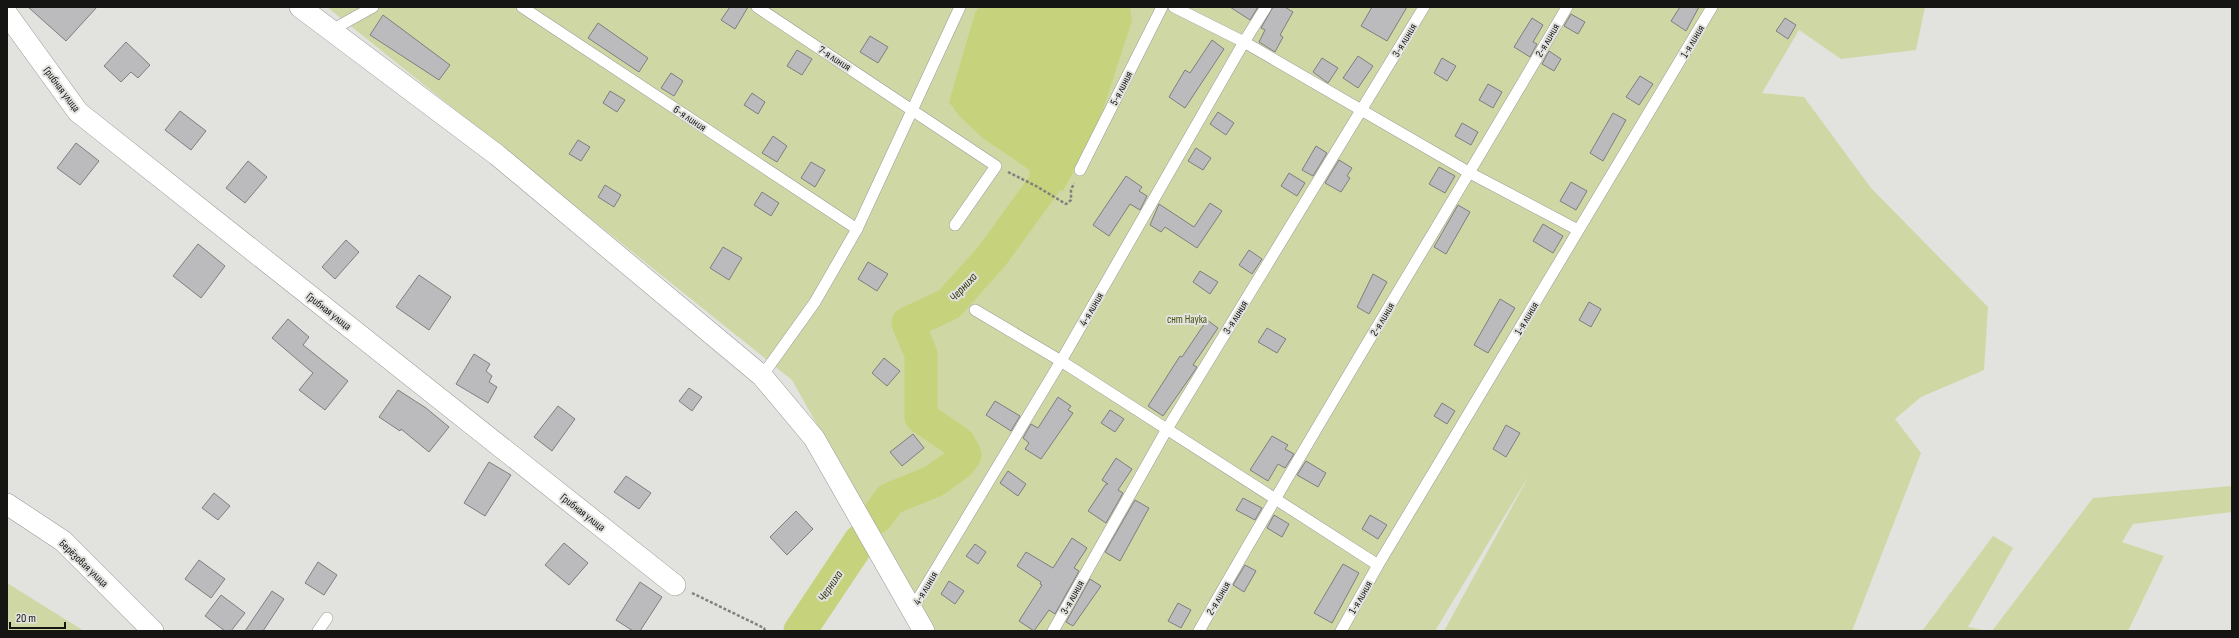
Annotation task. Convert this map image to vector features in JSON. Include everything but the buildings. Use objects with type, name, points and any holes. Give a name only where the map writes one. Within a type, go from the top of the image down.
[{"type":"street","points":[[300,7],[496,155],[762,376],[814,438],[924,631]]},
{"type":"street","name":"Грибная улица","points":[[7,14],[78,112],[675,585]]},
{"type":"street","name":"Берёзовая улица","points":[[7,504],[63,541],[153,631]]},
{"type":"lane","points":[[330,31],[374,7]]},
{"type":"lane","name":"6-я линия","points":[[522,7],[857,229]]},
{"type":"lane","name":"7-я линия","points":[[757,7],[880,88],[912,112],[996,166]]},
{"type":"lane","points":[[762,376],[815,302],[857,229],[960,7]]},
{"type":"lane","name":"5-я линия","points":[[1080,170],[1162,7]]},
{"type":"lane","points":[[1174,7],[1244,42],[1470,173],[1578,230]]},
{"type":"lane","name":"4-я линия","points":[[912,610],[1061,361],[1244,42],[1266,7]]},
{"type":"lane","name":"3-я линия","points":[[1053,631],[1167,429],[1424,7]]},
{"type":"lane","name":"2-я линия","points":[[1199,631],[1274,499],[1470,173],[1567,7]]},
{"type":"lane","name":"1-я линия","points":[[1341,631],[1378,565],[1712,7]]},
{"type":"lane","points":[[955,225],[996,166]]},
{"type":"lane","points":[[975,310],[1061,361],[1378,565]]},
{"type":"lane","points":[[318,631],[327,618]]},
{"type":"path","points":[[996,166],[1036,186],[1066,204],[1071,200],[1071,190],[1080,170]]},
{"type":"path","points":[[675,585],[765,629]]},
{"type":"green space","name":"снт Наука","points":[[327,7],[1925,7],[1916,50],[1841,59],[1799,30],[1762,93],[1804,97],[1871,188],[1988,307],[1984,370],[1921,397],[1895,419],[1921,453],[1852,631],[1444,631],[1530,474],[1435,631],[933,631],[792,380]]},
{"type":"green space","points":[[2232,486],[2232,512],[2133,524],[2122,542],[2164,556],[2128,631],[1992,631],[2093,498]]},
{"type":"green space","points":[[1993,536],[2013,548],[1968,627],[1989,631],[1922,631]]},
{"type":"green space","points":[[7,583],[84,631],[7,631]]},
{"type":"shaded area","points":[[979,7],[1130,7],[1132,21],[1097,128],[1063,191],[1050,187],[1037,175],[984,139],[960,117],[949,102],[975,13]]},
{"type":"waterway","name":"Черниха","points":[[877,517],[890,499],[934,481],[959,463],[965,455],[959,443],[921,417],[921,354],[908,323],[949,304],[992,256],[1045,183],[1049,138]]},
{"type":"waterway","name":"Черниха","points":[[800,631],[860,541]]}]
